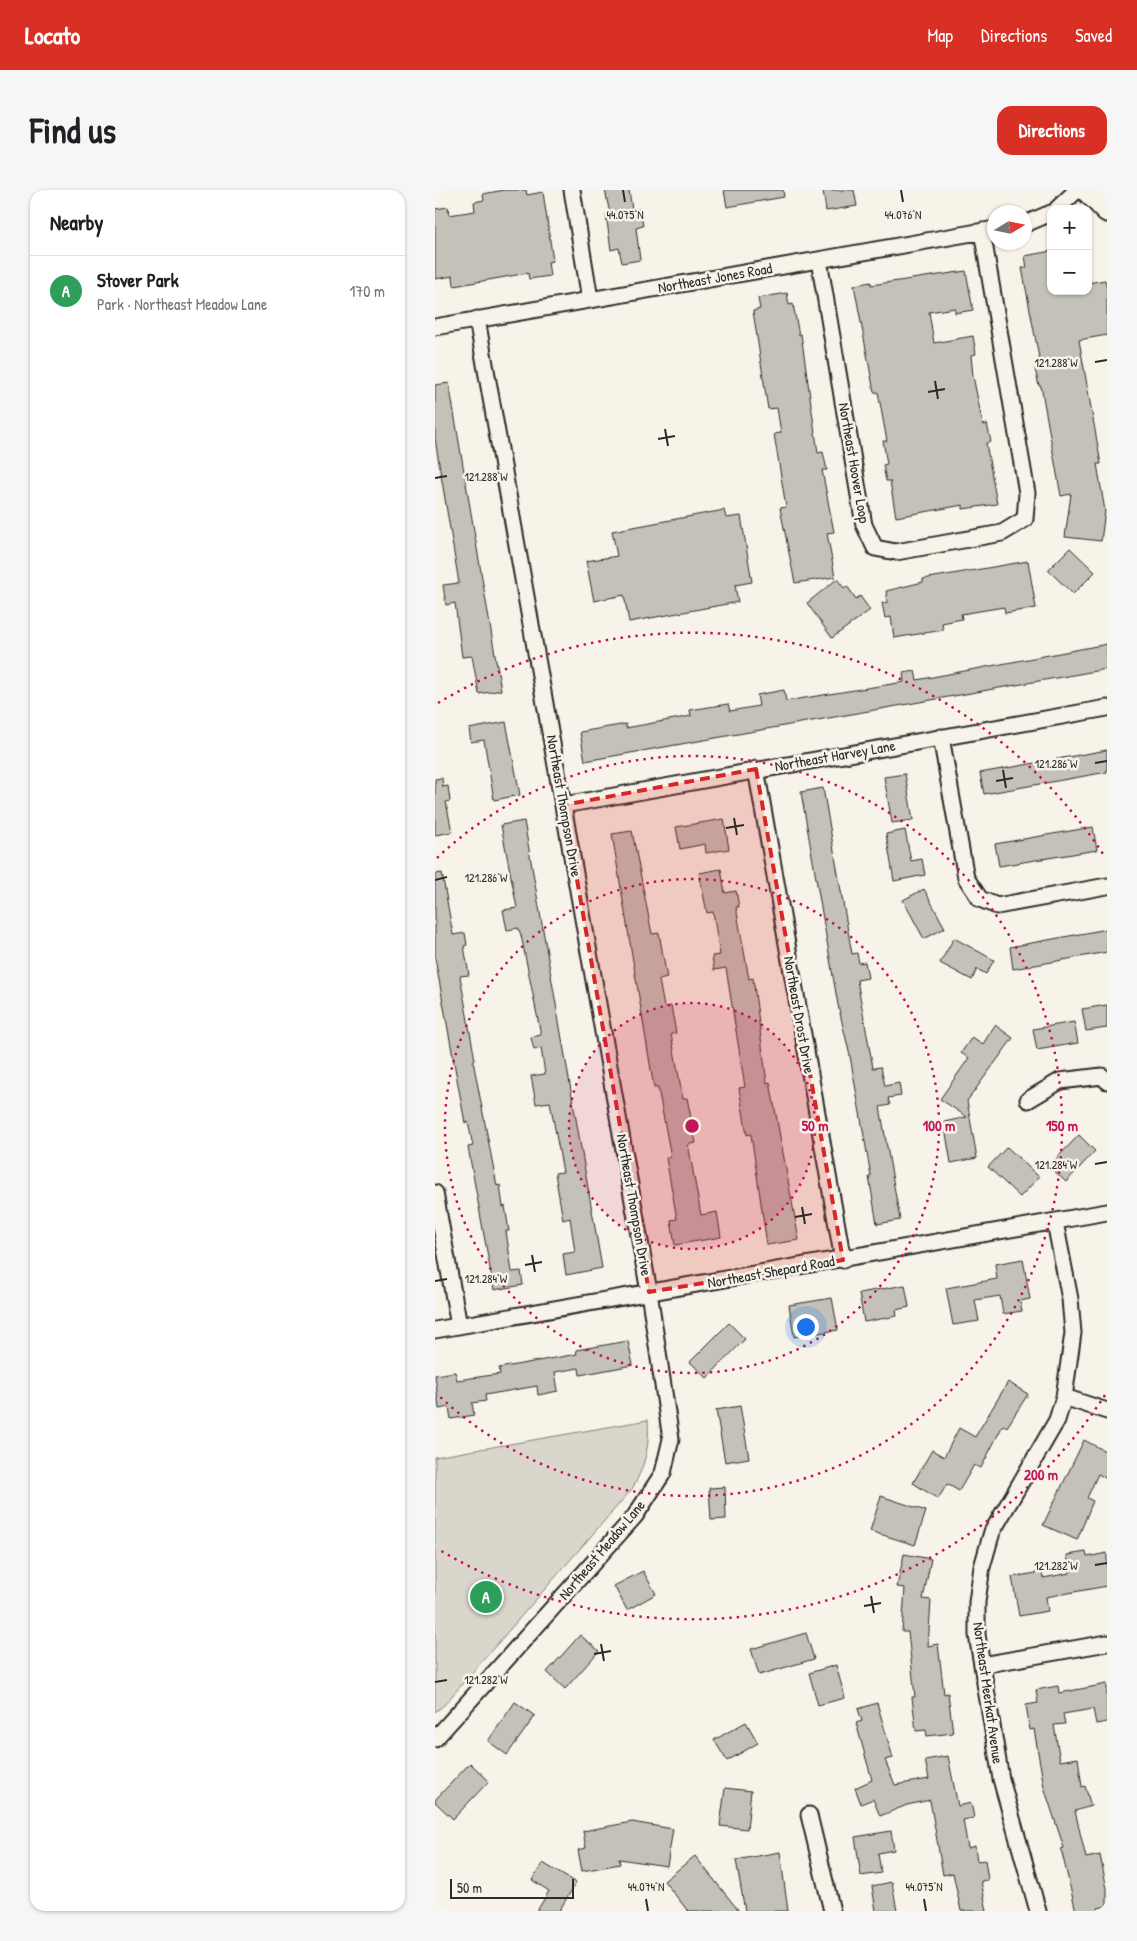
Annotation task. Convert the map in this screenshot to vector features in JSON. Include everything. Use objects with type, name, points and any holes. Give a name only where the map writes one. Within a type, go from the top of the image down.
[{"type":"main road","points":[[1086,190],[1107,211]]},
{"type":"street","points":[[572,190],[590,299]]},
{"type":"street","points":[[1061,205],[1077,190]]},
{"type":"street","points":[[1032,221],[1047,215]]},
{"type":"street","name":"Northeast Jones Road","points":[[435,327],[987,230]]},
{"type":"street","name":"Northeast Hoover Loop","points":[[819,260],[864,525],[875,548],[896,552],[1002,533],[1025,519],[1027,493],[991,250]]},
{"type":"street","name":"Northeast Thompson Drive","points":[[477,319],[649,1292]]},
{"type":"street","name":"Northeast Harvey Lane","points":[[564,806],[1107,708]]},
{"type":"street","points":[[941,738],[966,878],[980,899],[997,906],[1107,886]]},
{"type":"street","name":"Northeast Drost Drive","points":[[756,770],[843,1260]]},
{"type":"street","points":[[1028,1100],[1060,1081],[1102,1076],[1107,1080]]},
{"type":"street","points":[[435,1193],[459,1326]]},
{"type":"street","name":"Northeast Shepard Road","points":[[435,1330],[843,1260],[1107,1212]]},
{"type":"street","name":"Northeast Meerkat Avenue","points":[[1038,1911],[1001,1779],[977,1635],[977,1602],[982,1567],[992,1532],[1057,1420],[1064,1397],[1073,1333],[1070,1299],[1055,1222]]},
{"type":"street","name":"Northeast Meadow Lane","points":[[435,1739],[635,1516],[663,1473],[671,1440],[649,1292]]},
{"type":"street","points":[[1064,1397],[1107,1412]]},
{"type":"street","points":[[982,1665],[1107,1643]]},
{"type":"street","points":[[809,1814],[832,1911]]},
{"type":"highlighted area","points":[[756,769],[843,1260],[649,1292],[564,805]]},
{"type":"shaded area","points":[[648,1420],[646,1456],[632,1489],[444,1705],[435,1712],[435,1457]]},
{"type":"building","points":[[504,190],[526,190],[527,195],[543,192],[553,261],[548,262],[550,276],[529,279],[528,273],[454,286],[453,276],[435,279],[435,209],[448,207],[449,215],[475,211],[474,202],[484,200],[483,194]]},
{"type":"building","points":[[605,190],[629,190],[632,210],[640,209],[643,226],[636,228],[640,260],[622,263],[619,248],[611,250],[606,214],[610,214]]},
{"type":"building","points":[[724,190],[783,190],[784,197],[727,207]]},
{"type":"building","points":[[823,190],[854,190],[857,206],[826,211]]},
{"type":"building","points":[[1047,252],[1047,295],[1092,295],[1092,282],[1105,280],[1107,289],[1107,335],[1079,340],[1101,464],[1097,464],[1105,511],[1101,541],[1065,537],[1071,494],[1061,496],[1041,386],[1039,386],[1035,369],[1041,368],[1022,268],[1027,268],[1025,256]]},
{"type":"building","points":[[966,271],[973,310],[955,313],[955,308],[929,312],[934,343],[973,336],[976,354],[971,355],[973,376],[983,425],[987,424],[991,442],[986,443],[997,504],[963,509],[963,505],[896,517],[890,481],[886,481],[883,465],[887,464],[883,441],[887,441],[878,392],[874,392],[854,285],[871,282],[871,285]]},
{"type":"building","points":[[787,293],[789,305],[793,304],[799,335],[801,334],[818,453],[823,452],[827,470],[822,470],[834,532],[827,533],[835,577],[795,583],[780,508],[786,507],[774,434],[781,433],[777,408],[768,409],[753,311],[760,309],[758,298]]},
{"type":"building","points":[[449,383],[501,690],[479,694],[472,656],[462,657],[455,603],[446,605],[443,585],[459,583],[435,439],[435,385]]},
{"type":"building","points":[[724,510],[726,518],[741,516],[752,582],[735,585],[738,602],[629,622],[624,595],[594,601],[586,561],[617,556],[612,531]]},
{"type":"building","points":[[1070,548],[1095,572],[1073,594],[1048,570]]},
{"type":"building","points":[[1028,561],[1036,608],[1005,613],[1004,607],[961,614],[962,619],[942,623],[943,630],[894,638],[891,617],[885,618],[882,603],[888,602],[886,591],[923,582],[923,579]]},
{"type":"building","points":[[837,579],[844,588],[847,586],[856,599],[860,596],[870,610],[832,638],[807,603]]},
{"type":"building","points":[[1107,644],[1107,669],[585,761],[580,732],[626,724],[626,728],[691,716],[690,710],[728,704],[730,711],[759,706],[757,695],[784,690],[786,701],[904,682],[903,673],[915,671],[917,680]]},
{"type":"building","points":[[506,722],[520,795],[494,800],[484,740],[471,742],[469,729]]},
{"type":"building","points":[[1107,750],[1107,772],[984,794],[980,773]]},
{"type":"building","points":[[905,774],[913,820],[892,823],[884,777]]},
{"type":"building","points":[[442,778],[443,787],[448,786],[450,801],[446,802],[452,832],[435,835],[435,779]]},
{"type":"building","points":[[823,788],[852,954],[857,953],[859,963],[865,962],[868,978],[857,980],[873,1068],[881,1067],[885,1086],[899,1083],[901,1096],[888,1098],[890,1105],[880,1107],[900,1220],[877,1224],[869,1177],[871,1176],[850,1056],[838,1005],[801,792]]},
{"type":"building","points":[[724,819],[729,849],[706,853],[705,844],[680,849],[676,827]]},
{"type":"building","points":[[524,821],[602,1268],[566,1275],[563,1254],[575,1252],[570,1218],[563,1220],[555,1173],[563,1172],[550,1102],[536,1104],[531,1076],[545,1074],[541,1048],[534,1050],[531,1037],[541,1035],[521,935],[518,928],[507,930],[503,910],[517,908],[501,825]]},
{"type":"building","points":[[1093,827],[1097,850],[999,866],[995,844]]},
{"type":"building","points":[[905,830],[911,861],[922,859],[925,875],[894,881],[886,834]]},
{"type":"building","points":[[632,831],[652,934],[659,933],[667,978],[659,980],[664,1007],[671,1006],[676,1033],[671,1034],[683,1099],[687,1098],[696,1143],[688,1144],[701,1215],[717,1212],[721,1237],[675,1245],[671,1220],[677,1219],[666,1158],[671,1157],[658,1088],[654,1088],[612,834]]},
{"type":"building","points":[[721,869],[725,893],[736,891],[739,907],[736,907],[749,979],[753,978],[767,1083],[770,1082],[799,1240],[767,1245],[751,1134],[747,1135],[739,1088],[745,1087],[726,968],[714,970],[712,956],[720,955],[713,912],[707,913],[699,873]]},
{"type":"building","points":[[442,873],[453,935],[465,933],[467,945],[464,946],[469,975],[460,976],[475,1060],[473,1061],[497,1186],[500,1185],[503,1207],[505,1206],[509,1231],[506,1231],[512,1272],[521,1271],[523,1285],[494,1290],[468,1147],[473,1146],[468,1122],[465,1123],[435,958],[435,874]]},
{"type":"building","points":[[924,889],[945,928],[924,939],[903,900]]},
{"type":"building","points":[[1107,929],[1107,952],[1013,969],[1010,947]]},
{"type":"building","points":[[954,938],[994,960],[986,974],[977,969],[972,980],[940,963]]},
{"type":"building","points":[[1107,1005],[1107,1028],[1086,1031],[1082,1009]]},
{"type":"building","points":[[1074,1022],[1078,1043],[1037,1050],[1033,1029]]},
{"type":"building","points":[[995,1025],[1013,1038],[967,1101],[977,1158],[951,1163],[944,1122],[967,1117],[940,1099],[969,1058],[961,1053],[972,1037],[983,1044]]},
{"type":"building","points":[[1079,1135],[1095,1151],[1066,1182],[1049,1166]]},
{"type":"building","points":[[1007,1147],[1039,1177],[1020,1197],[988,1167]]},
{"type":"building","points":[[1023,1259],[1030,1299],[1020,1301],[1022,1311],[1003,1314],[1000,1296],[975,1300],[979,1321],[953,1325],[946,1288],[997,1279],[995,1264]]},
{"type":"building","points":[[905,1285],[909,1307],[896,1310],[897,1316],[864,1322],[859,1293]]},
{"type":"building","points":[[832,1298],[838,1330],[794,1337],[789,1305]]},
{"type":"building","points":[[729,1323],[745,1339],[707,1378],[690,1362]]},
{"type":"building","points":[[628,1341],[633,1365],[580,1375],[579,1368],[555,1372],[558,1391],[538,1395],[537,1386],[485,1395],[486,1401],[472,1403],[474,1415],[451,1419],[449,1407],[439,1409],[435,1375],[455,1372],[457,1380],[500,1374],[499,1368],[577,1354],[576,1350]]},
{"type":"building","points":[[1008,1382],[1028,1394],[1007,1427],[1003,1425],[981,1468],[974,1465],[959,1491],[947,1484],[938,1499],[913,1483],[932,1450],[944,1457],[959,1428],[975,1437]]},
{"type":"building","points":[[740,1406],[749,1458],[725,1462],[716,1410]]},
{"type":"building","points":[[1084,1440],[1107,1452],[1107,1479],[1098,1474],[1087,1498],[1093,1501],[1077,1540],[1043,1525]]},
{"type":"building","points":[[725,1487],[726,1519],[711,1520],[709,1488]]},
{"type":"building","points":[[881,1496],[926,1511],[915,1545],[870,1531]]},
{"type":"building","points":[[1086,1552],[1087,1557],[1107,1553],[1107,1586],[1046,1597],[1048,1611],[1019,1616],[1012,1577],[1042,1572],[1043,1578],[1070,1573],[1067,1555]]},
{"type":"building","points":[[904,1554],[931,1559],[923,1599],[931,1600],[928,1646],[938,1644],[944,1694],[948,1693],[953,1733],[927,1736],[926,1730],[916,1731],[912,1697],[915,1697],[908,1632],[902,1632],[905,1588],[897,1587]]},
{"type":"building","points":[[643,1571],[656,1594],[627,1610],[614,1586]]},
{"type":"building","points":[[806,1633],[814,1659],[759,1675],[751,1649]]},
{"type":"building","points":[[580,1635],[599,1651],[565,1689],[547,1672]]},
{"type":"building","points":[[836,1665],[845,1698],[818,1705],[809,1673]]},
{"type":"building","points":[[1107,1684],[1107,1722],[1096,1724],[1093,1709],[1063,1714],[1065,1724],[1054,1725],[1060,1761],[1078,1758],[1082,1787],[1085,1786],[1091,1806],[1075,1811],[1086,1858],[1100,1855],[1107,1889],[1107,1906],[1098,1908],[1099,1911],[1076,1911],[1061,1849],[1064,1848],[1044,1787],[1034,1729],[1030,1730],[1026,1705],[1038,1703],[1036,1690],[1058,1686],[1059,1693]]},
{"type":"building","points":[[515,1702],[535,1716],[507,1755],[488,1741]]},
{"type":"building","points":[[877,1703],[893,1758],[885,1760],[895,1785],[929,1779],[925,1760],[948,1756],[958,1806],[971,1803],[974,1818],[963,1820],[968,1848],[975,1846],[977,1861],[985,1860],[988,1880],[981,1881],[987,1911],[961,1911],[953,1873],[943,1875],[930,1800],[907,1805],[880,1816],[873,1799],[861,1804],[855,1788],[872,1780],[856,1723],[862,1721],[858,1709]]},
{"type":"building","points":[[746,1722],[758,1743],[727,1761],[714,1740]]},
{"type":"building","points":[[470,1763],[489,1781],[453,1819],[435,1800]]},
{"type":"building","points":[[725,1788],[751,1791],[747,1829],[720,1826]]},
{"type":"building","points":[[632,1822],[673,1829],[667,1866],[619,1859],[620,1864],[582,1871],[578,1850],[586,1848],[583,1831]]},
{"type":"building","points":[[891,1831],[894,1850],[878,1853],[881,1873],[861,1876],[855,1837]]},
{"type":"building","points":[[780,1852],[788,1911],[745,1911],[736,1860]]},
{"type":"building","points":[[695,1856],[739,1911],[688,1911],[664,1881]]},
{"type":"building","points":[[543,1863],[576,1883],[559,1911],[537,1911],[549,1891],[532,1880]]},
{"type":"building","points":[[892,1882],[897,1911],[876,1911],[872,1886]]},
{"type":"place","name":"Stover Park","points":[[486,1597]]}]
